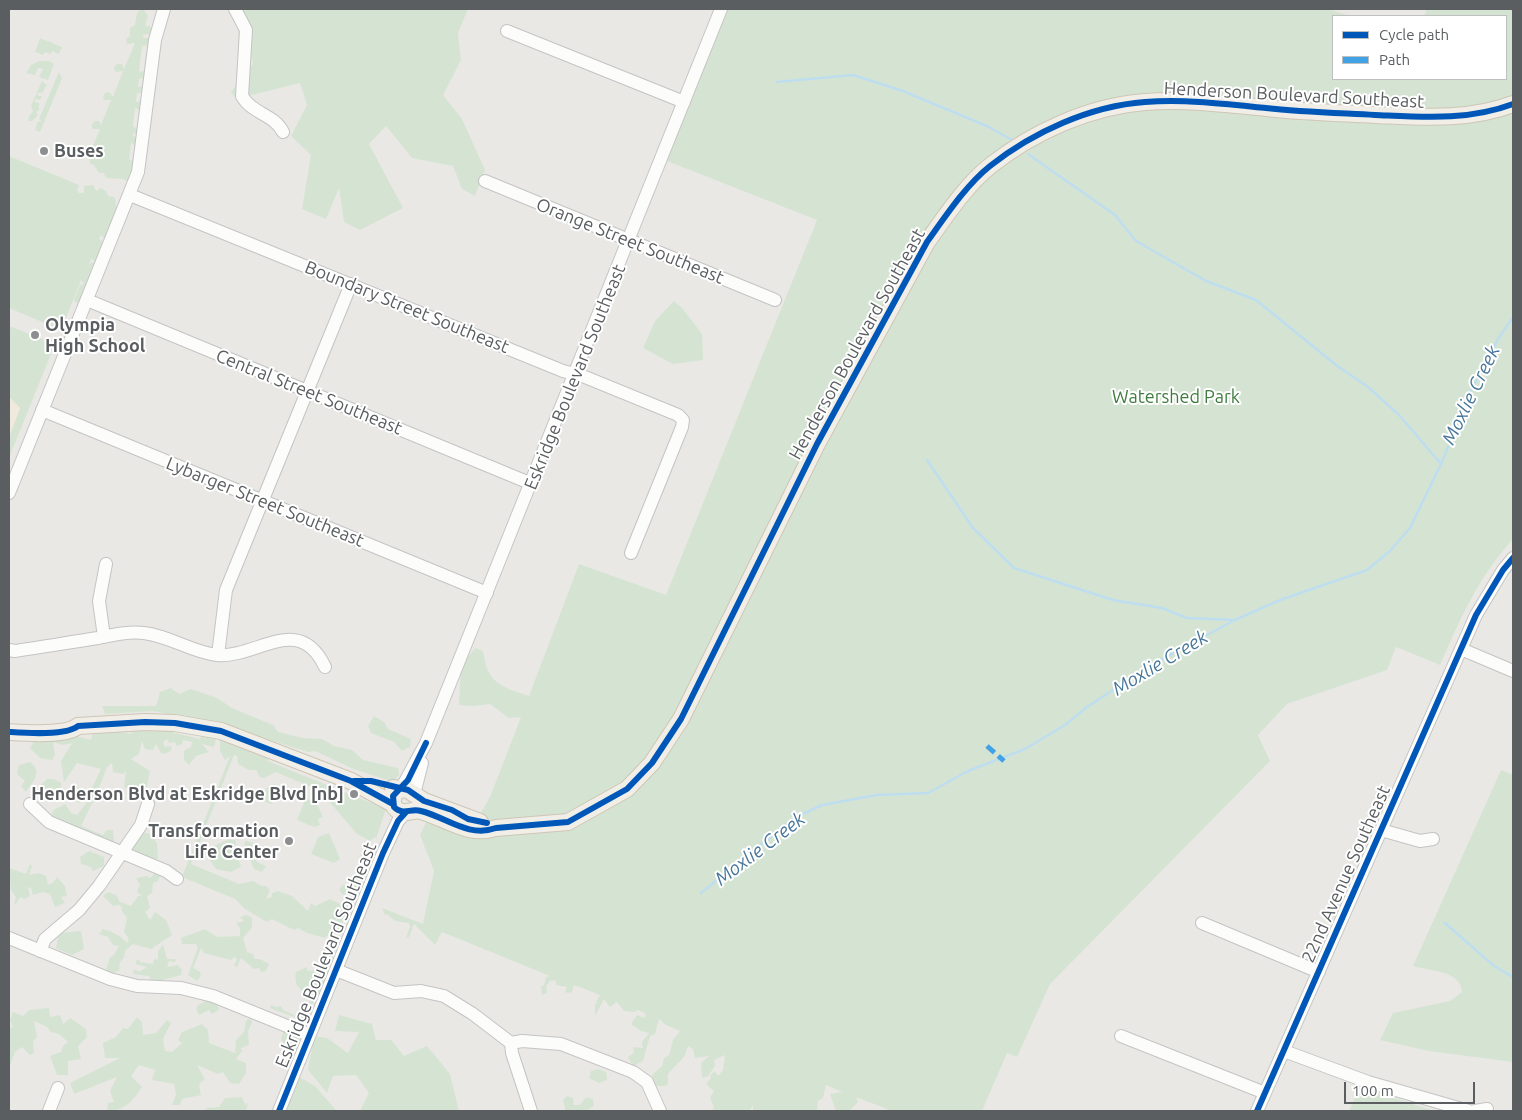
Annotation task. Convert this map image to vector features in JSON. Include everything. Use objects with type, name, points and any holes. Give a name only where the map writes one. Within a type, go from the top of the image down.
[{"type":"main road","name":"Henderson Boulevard Southeast","points":[[9,722],[74,724],[78,726],[145,722],[175,723],[221,731],[351,781],[400,808],[421,811],[446,823],[486,831],[496,828],[568,822],[627,789],[652,763],[681,719],[817,444],[927,242],[949,210],[989,167],[1024,143],[1068,120],[1114,107],[1144,102],[1204,102],[1422,118],[1469,116],[1513,104]]},
{"type":"main road","name":"Henderson Boulevard Southeast","points":[[9,732],[49,732],[75,729],[78,726]]},
{"type":"main road","name":"Henderson Boulevard Southeast","points":[[351,781],[371,781],[408,792],[468,819],[489,823],[496,828]]},
{"type":"main road","points":[[400,808],[393,796],[408,792]]},
{"type":"street","points":[[9,493],[130,195],[141,162],[155,40],[164,9]]},
{"type":"street","points":[[235,9],[246,30],[242,96],[254,110],[273,119],[283,132]]},
{"type":"street","name":"Eskridge Boulevard Southeast","points":[[408,792],[721,9]]},
{"type":"street","points":[[507,31],[684,102]]},
{"type":"street","name":"Orange Street Southeast","points":[[485,181],[775,300]]},
{"type":"street","name":"Boundary Street Southeast","points":[[130,195],[678,416],[683,420],[679,436],[630,553]]},
{"type":"street","points":[[218,655],[226,590],[351,284]]},
{"type":"street","name":"Central Street Southeast","points":[[87,300],[532,484]]},
{"type":"street","name":"Lybarger Street Southeast","points":[[42,410],[487,593]]},
{"type":"street","name":"22nd Avenue Southeast","points":[[1257,1111],[1476,615],[1503,570],[1513,558]]},
{"type":"street","points":[[104,637],[99,602],[106,564]]},
{"type":"street","points":[[9,650],[127,632],[143,632],[202,652],[218,655],[233,655],[274,641],[300,641],[314,650],[325,667]]},
{"type":"street","points":[[1461,649],[1513,670]]},
{"type":"street","points":[[30,804],[48,822],[166,871],[177,879]]},
{"type":"street","points":[[40,951],[46,939],[79,910],[99,886],[120,852],[141,825],[148,804]]},
{"type":"street","name":"Eskridge Boulevard Southeast","points":[[279,1111],[383,853],[398,821],[400,808]]},
{"type":"street","points":[[1381,830],[1420,841],[1433,839]]},
{"type":"street","points":[[1202,923],[1319,972]]},
{"type":"street","points":[[9,938],[120,982],[182,988],[213,996],[309,1035]]},
{"type":"street","points":[[336,970],[394,993],[421,991],[444,996],[473,1014],[512,1043],[522,1041],[558,1043],[633,1072],[647,1082],[660,1111]]},
{"type":"street","points":[[1121,1036],[1265,1094]]},
{"type":"street","points":[[512,1043],[512,1053],[531,1111]]},
{"type":"street","points":[[1284,1051],[1378,1085],[1469,1111]]},
{"type":"street","points":[[49,1111],[58,1088]]},
{"type":"green space","points":[[243,9],[468,9],[458,33],[461,60],[443,95],[462,119],[485,170],[475,196],[462,189],[453,166],[412,158],[386,126],[369,144],[403,208],[360,230],[344,222],[339,188],[326,219],[302,209],[311,155],[291,136],[307,105],[300,83],[236,99],[231,92],[253,64]]},
{"type":"green space","name":"Watershed Park","points":[[722,9],[1329,9],[1347,15],[1332,15],[1332,80],[1507,80],[1507,15],[1424,15],[1427,9],[1513,9],[1513,539],[1480,583],[1440,665],[1396,647],[1387,670],[1287,704],[1258,735],[1270,761],[1050,984],[1017,1057],[1007,1053],[982,1111],[892,1111],[856,1097],[858,1102],[849,1111],[836,1111],[830,1094],[842,1092],[826,1085],[823,1098],[818,1101],[817,1111],[753,1111],[753,1106],[749,1111],[715,1111],[712,1109],[714,1107],[710,1098],[714,1091],[706,1084],[711,1078],[710,1075],[715,1071],[718,1076],[723,1070],[725,1055],[714,1060],[715,1066],[708,1076],[702,1078],[701,1063],[709,1056],[695,1058],[693,1049],[688,1046],[684,1057],[668,1074],[668,1084],[665,1086],[654,1086],[652,1075],[662,1066],[664,1058],[669,1055],[673,1040],[680,1031],[666,1025],[659,1019],[655,1034],[650,1036],[643,1061],[633,1066],[628,1057],[634,1053],[633,1047],[643,1048],[642,1042],[649,1033],[641,1031],[631,1024],[637,1015],[645,1018],[645,1013],[638,1010],[634,1012],[624,1011],[617,1002],[610,1007],[604,999],[595,1016],[595,1004],[598,1004],[596,1002],[600,995],[574,985],[572,992],[565,992],[567,987],[556,985],[556,980],[550,981],[546,986],[547,993],[542,995],[541,987],[544,985],[546,977],[550,976],[442,932],[435,945],[414,924],[409,937],[406,938],[410,927],[409,923],[395,921],[387,914],[385,915],[382,908],[423,924],[434,871],[420,835],[427,820],[476,821],[490,797],[521,717],[509,718],[490,704],[459,705],[461,666],[475,648],[483,651],[488,670],[497,682],[511,690],[529,696],[579,564],[666,595],[817,220],[662,159]]},
{"type":"green space","points":[[140,10],[144,10],[148,16],[145,26],[150,26],[153,32],[147,35],[144,34],[143,38],[148,38],[151,45],[142,46],[139,72],[144,71],[146,77],[139,79],[138,87],[143,86],[143,93],[137,93],[136,102],[141,101],[140,110],[135,108],[133,126],[140,131],[137,134],[134,133],[133,136],[139,138],[136,146],[131,143],[129,160],[137,161],[130,182],[122,179],[106,178],[104,173],[99,173],[94,165],[90,164],[89,155],[81,153],[80,148],[86,146],[92,148],[100,129],[92,129],[92,124],[95,121],[99,121],[101,125],[111,100],[104,100],[103,96],[106,92],[110,93],[113,97],[123,71],[115,72],[114,67],[117,64],[122,64],[124,69],[135,43],[127,44],[126,39],[130,36],[130,28],[135,25],[137,13]]},
{"type":"green space","points":[[40,38],[62,47],[59,54],[52,51],[51,54],[45,52],[43,55],[35,52]]},
{"type":"green space","points":[[39,61],[49,61],[54,64],[48,80],[39,77],[43,69],[38,68],[35,75],[26,73],[31,65]]},
{"type":"green space","points":[[59,72],[62,78],[40,132],[35,130],[38,121],[42,122],[39,119]]},
{"type":"green space","points":[[42,81],[47,84],[42,94],[41,92],[37,94],[42,96],[40,100],[35,99],[35,102],[39,103],[39,110],[36,112],[38,115],[32,121],[29,121],[28,118],[33,111],[31,106]]},
{"type":"green space","points":[[9,156],[79,185],[77,190],[79,193],[84,193],[84,187],[82,186],[93,185],[96,191],[101,188],[106,191],[108,196],[114,197],[115,205],[118,208],[118,213],[113,216],[115,220],[113,226],[108,228],[111,232],[110,237],[104,238],[101,235],[99,239],[106,243],[100,260],[94,261],[92,258],[89,264],[94,262],[98,266],[91,283],[87,283],[88,289],[82,302],[77,303],[74,300],[80,285],[84,284],[81,280],[61,330],[9,308]]},
{"type":"green space","points":[[674,301],[682,308],[702,334],[703,360],[673,364],[643,348],[655,321]]},
{"type":"green space","points":[[9,326],[55,344],[9,458],[9,437],[20,408],[9,397]]},
{"type":"green space","points":[[171,688],[179,694],[191,689],[217,698],[232,708],[273,725],[278,732],[303,738],[322,739],[334,746],[352,750],[363,760],[398,768],[399,775],[393,782],[351,768],[315,751],[308,752],[210,721],[152,711],[105,714],[102,706],[156,706],[160,692]]},
{"type":"green space","points":[[374,716],[384,722],[388,729],[411,739],[410,747],[402,751],[394,742],[371,733],[368,726]]},
{"type":"green space","points":[[136,728],[145,732],[149,729],[155,732],[159,729],[200,739],[202,733],[215,732],[216,739],[214,747],[202,744],[209,752],[196,756],[189,765],[184,760],[184,751],[191,747],[192,742],[183,740],[182,744],[177,746],[175,742],[169,743],[167,739],[163,742],[165,747],[171,746],[172,750],[165,754],[161,753],[156,744],[153,750],[145,749],[142,741],[139,754],[131,759],[150,771],[147,787],[134,792],[124,787],[126,771],[123,774],[113,772],[112,763],[107,767],[99,788],[95,788],[101,791],[104,796],[92,803],[81,826],[103,835],[107,830],[113,830],[114,841],[106,843],[104,838],[77,827],[73,829],[69,822],[61,823],[51,816],[54,810],[65,804],[71,813],[77,815],[89,800],[79,803],[69,798],[75,786],[89,794],[101,769],[77,763],[64,782],[61,761],[72,743],[63,745],[53,742],[55,755],[52,760],[40,758],[30,748],[36,737],[71,735],[91,740],[93,732],[106,731],[130,734]]},
{"type":"green space","points":[[225,736],[242,744],[241,748],[246,750],[251,747],[263,756],[267,754],[268,761],[386,809],[376,839],[375,837],[370,841],[357,834],[320,791],[276,772],[264,778],[260,777],[256,770],[249,770],[238,764],[237,756],[234,755],[191,864],[239,884],[253,881],[266,886],[270,890],[266,899],[272,897],[272,893],[278,891],[292,896],[308,911],[311,903],[315,906],[330,899],[348,908],[336,938],[326,936],[325,938],[307,933],[298,928],[294,930],[272,919],[267,922],[245,909],[235,899],[182,877],[230,756],[225,760],[220,751],[220,740]]},
{"type":"green space","points":[[30,762],[36,769],[36,777],[26,792],[21,786],[25,781],[17,774],[19,765]]},
{"type":"green space","points":[[1501,770],[1513,775],[1513,1062],[1429,1051],[1380,1040],[1393,1013],[1450,1001],[1462,992],[1460,985],[1451,976],[1413,966]]},
{"type":"green space","points":[[47,779],[54,779],[61,783],[60,798],[56,801],[57,788],[51,796],[38,795],[37,789]]},
{"type":"green space","points":[[275,784],[278,787],[272,804],[260,800],[267,788]]},
{"type":"green space","points":[[306,796],[309,800],[314,798],[323,817],[318,819],[320,825],[314,827],[297,820],[305,800],[303,799]]},
{"type":"green space","points":[[139,832],[152,834],[157,844],[158,858],[147,863],[134,855],[128,846]]},
{"type":"green space","points":[[329,833],[340,859],[334,863],[311,854],[318,837]]},
{"type":"green space","points":[[230,839],[236,841],[235,848],[241,867],[231,872],[216,869],[209,859],[211,847]]},
{"type":"green space","points":[[246,841],[253,843],[251,848],[257,862],[266,866],[262,872],[254,869],[244,844]]},
{"type":"green space","points":[[89,851],[104,857],[104,866],[93,871],[91,867],[81,864],[80,857]]},
{"type":"green space","points":[[364,852],[371,853],[353,897],[342,894],[339,890],[342,885],[351,885],[359,864],[358,858]]},
{"type":"green space","points":[[30,864],[32,866],[29,875],[38,873],[46,876],[48,885],[53,883],[57,877],[65,886],[67,896],[61,897],[65,903],[55,907],[50,894],[43,892],[33,895],[31,888],[28,887],[30,896],[25,899],[20,897],[16,904],[14,903],[16,897],[11,890],[9,868],[26,874]]},
{"type":"green space","points":[[154,874],[160,876],[158,881],[153,883],[152,893],[147,896],[150,908],[145,912],[150,920],[155,912],[166,920],[172,935],[151,949],[133,944],[125,951],[124,958],[120,962],[119,971],[112,973],[106,970],[110,957],[114,955],[119,946],[113,945],[108,937],[99,934],[103,929],[107,930],[119,936],[127,943],[129,939],[124,932],[127,918],[121,910],[122,907],[119,905],[113,906],[103,896],[108,892],[116,895],[120,902],[131,906],[138,896],[142,896],[137,892],[140,885],[136,878],[147,876],[150,878]]},
{"type":"green space","points":[[247,915],[252,918],[252,928],[243,938],[247,952],[253,954],[255,959],[260,959],[269,964],[266,971],[261,972],[259,968],[254,969],[241,958],[237,967],[234,966],[237,959],[234,957],[231,960],[204,953],[201,948],[193,968],[200,972],[201,976],[197,981],[188,975],[198,947],[196,944],[182,944],[181,938],[205,929],[217,937],[240,936],[240,928],[236,923],[244,921],[240,917]]},
{"type":"green space","points":[[81,931],[84,949],[72,955],[56,948],[59,933]]},
{"type":"green space","points":[[163,944],[167,959],[175,959],[176,962],[169,961],[167,967],[178,965],[182,970],[181,975],[152,983],[149,976],[133,974],[134,969],[139,972],[147,967],[136,964],[136,961],[139,959],[140,962],[153,964],[154,959],[158,960],[158,952]]},
{"type":"green space","points":[[332,950],[333,953],[325,974],[328,982],[323,995],[302,991],[296,983],[296,972],[307,967],[307,971],[322,970],[325,958],[328,958]]},
{"type":"green space","points":[[210,999],[217,1004],[219,1010],[212,1014],[209,1010],[199,1015],[196,1009],[198,1005]]},
{"type":"green space","points":[[311,999],[314,1000],[308,1017],[302,1020],[270,1008],[271,1005],[281,1006],[283,1010],[301,1018]]},
{"type":"green space","points":[[49,1008],[50,1017],[60,1015],[63,1024],[70,1018],[86,1029],[87,1037],[78,1046],[81,1059],[68,1061],[68,1075],[57,1075],[50,1056],[61,1052],[63,1046],[68,1042],[59,1034],[51,1032],[47,1027],[34,1021],[37,1037],[33,1041],[34,1053],[30,1055],[22,1047],[15,1052],[9,1068],[9,1029],[13,1027],[10,1020],[13,1012],[23,1016],[29,1010]]},
{"type":"green space","points":[[339,1015],[372,1024],[376,1040],[391,1040],[404,1056],[427,1046],[450,1074],[459,1111],[360,1111],[369,1093],[356,1075],[333,1076],[327,1093],[308,1070],[314,1036],[327,1038],[348,1053],[359,1032],[335,1031]]},
{"type":"green space","points":[[137,1017],[142,1022],[143,1035],[156,1033],[167,1020],[171,1023],[163,1039],[165,1051],[172,1052],[182,1043],[178,1040],[182,1032],[202,1024],[208,1030],[209,1043],[235,1053],[236,1040],[244,1032],[246,1021],[250,1018],[252,1022],[248,1032],[249,1045],[241,1048],[242,1051],[236,1059],[246,1063],[246,1073],[239,1084],[230,1083],[223,1072],[218,1074],[197,1065],[205,1079],[199,1084],[201,1095],[182,1099],[180,1105],[172,1105],[176,1095],[174,1084],[152,1080],[155,1070],[139,1065],[131,1076],[142,1087],[132,1101],[124,1107],[107,1111],[108,1103],[114,1102],[110,1091],[117,1077],[74,1094],[70,1083],[120,1058],[105,1058],[103,1043],[116,1037],[123,1028],[128,1029]]},
{"type":"green space","points":[[294,1025],[301,1040],[297,1050],[285,1048],[281,1038],[284,1030]]},
{"type":"green space","points":[[598,1069],[606,1072],[607,1080],[599,1083],[589,1078],[591,1071]]},
{"type":"green space","points":[[299,1077],[315,1086],[336,1110],[341,1111],[285,1111]]},
{"type":"green space","points":[[1360,1087],[1434,1111],[1349,1111]]},
{"type":"green space","points":[[567,1096],[573,1098],[574,1105],[580,1105],[586,1097],[593,1099],[594,1106],[587,1110],[589,1111],[564,1111],[563,1100]]},
{"type":"green space","points":[[242,1097],[245,1105],[248,1103],[246,1111],[203,1111],[207,1108],[219,1107],[225,1098]]},
{"type":"sand","points":[[9,397],[20,408],[9,437]]},
{"type":"waterway","points":[[777,82],[853,75],[903,91],[989,127],[1012,140]]},
{"type":"waterway","points":[[1028,154],[1115,215],[1136,241],[1206,281],[1256,300],[1336,365],[1368,387],[1399,415],[1441,464]]},
{"type":"waterway","name":"Moxlie Creek","points":[[701,893],[794,818],[822,805],[877,795],[928,793],[968,771],[1025,749],[1065,725],[1087,707],[1151,665],[1235,620],[1280,600],[1367,570],[1390,551],[1410,528],[1441,464],[1471,391],[1498,339],[1513,317]]},
{"type":"waterway","points":[[927,460],[973,528],[1014,568],[1113,600],[1162,608],[1187,618],[1235,620]]},
{"type":"waterway","points":[[1445,923],[1494,966],[1513,977]]},
{"type":"marked path","points":[[987,746],[1004,761]]},
{"type":"cycle path","points":[[426,743],[408,780],[393,796],[394,807],[400,811],[421,811],[467,829],[486,830],[568,822],[627,789],[652,763],[681,719],[817,444],[927,242],[973,182],[990,166],[1025,142],[1083,115],[1104,109],[1145,102],[1191,102],[1307,111],[1427,117],[1479,113],[1513,104]]},
{"type":"cycle path","points":[[1257,1111],[1476,615],[1503,570],[1513,558]]},
{"type":"cycle path","points":[[9,732],[55,733],[78,726],[145,722],[175,723],[221,731],[351,781],[393,804]]},
{"type":"cycle path","points":[[354,781],[371,781],[408,790],[424,801],[452,810],[468,819],[487,823]]},
{"type":"cycle path","points":[[279,1111],[383,853],[398,821],[406,812]]},
{"type":"place","name":"Buses","points":[[44,151]]},
{"type":"place","name":"Olympia High School","points":[[35,335]]},
{"type":"place","name":"Henderson Blvd at Eskridge Blvd [nb]","points":[[354,794]]},
{"type":"place","name":"Transformation Life Center","points":[[289,841]]}]
